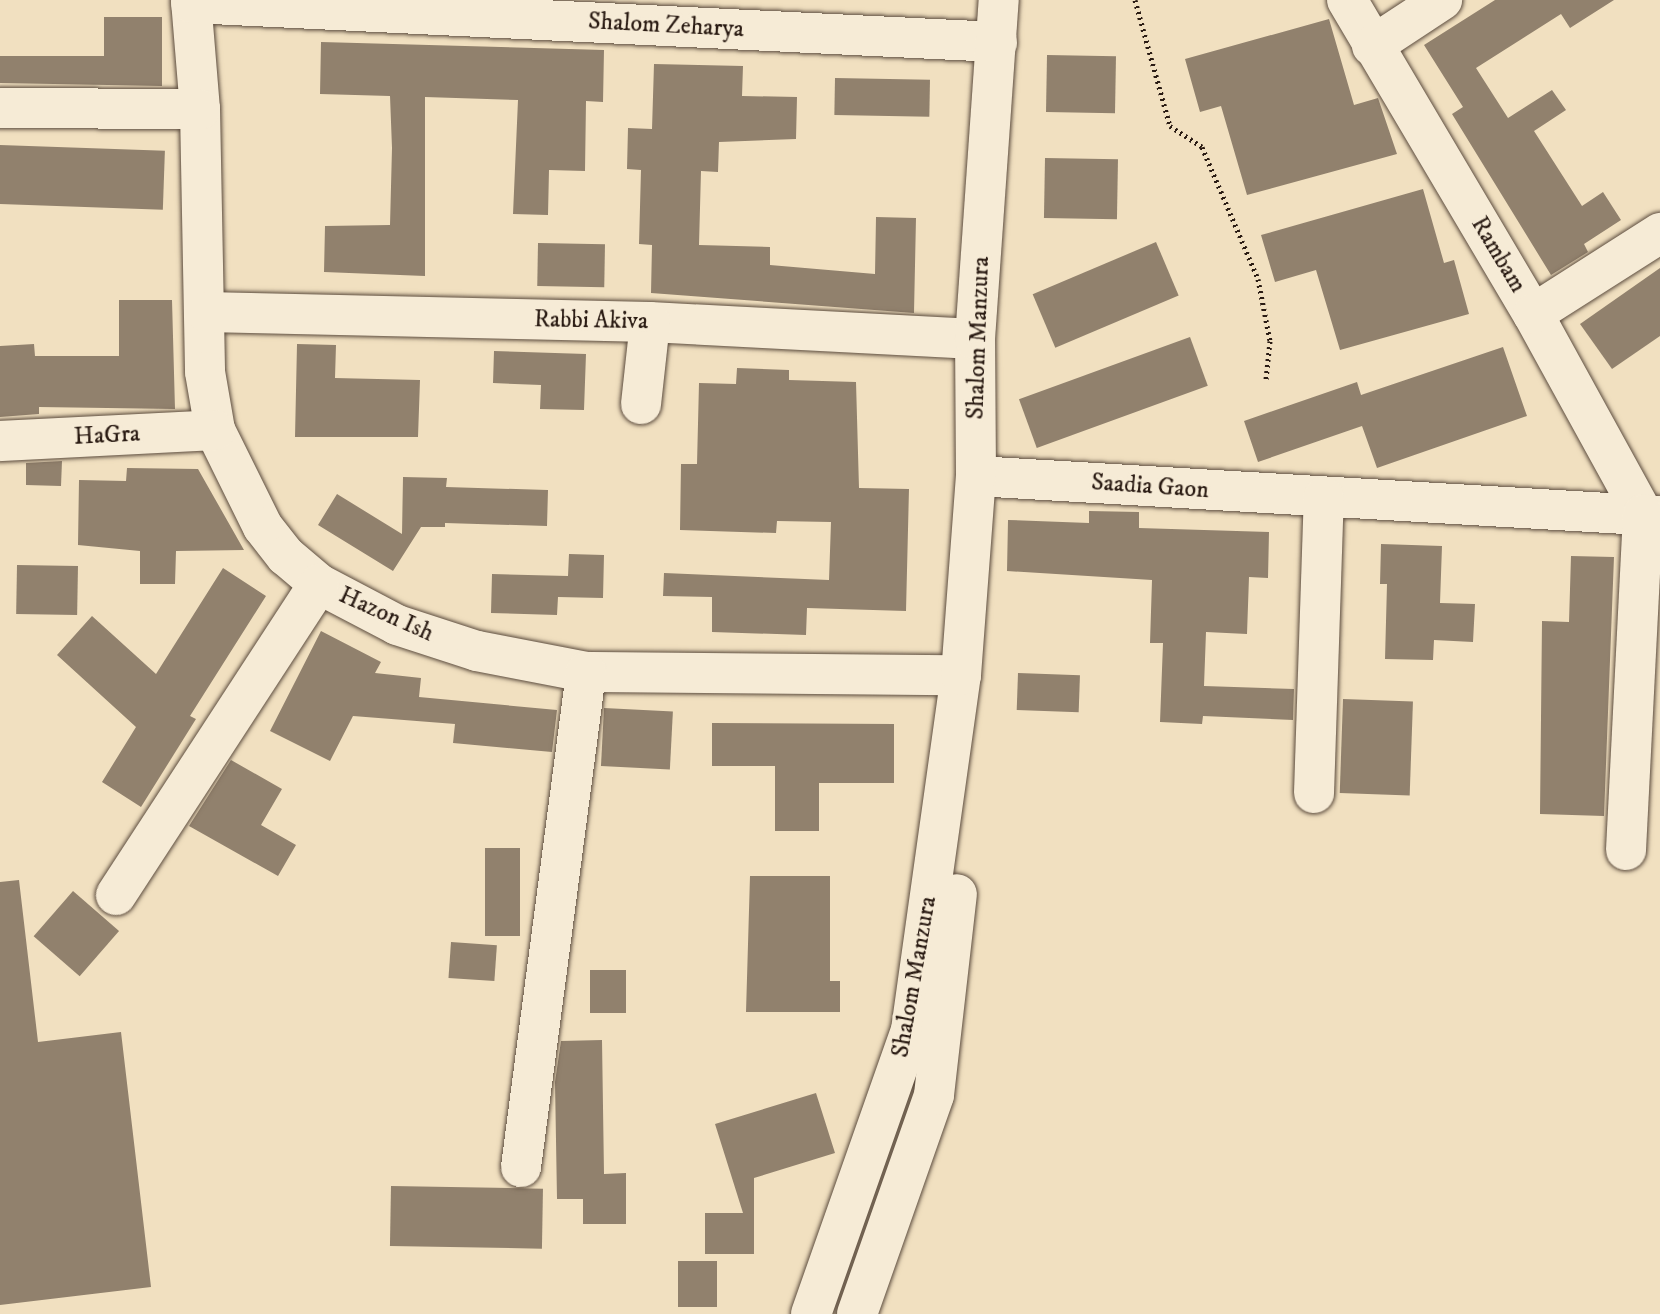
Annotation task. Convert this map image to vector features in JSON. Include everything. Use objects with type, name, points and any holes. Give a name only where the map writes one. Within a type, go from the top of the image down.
[{"type":"street","name":"Shalom Manzura","points":[[811,1314],[911,1030],[961,675],[976,476],[975,339],[999,0]]},
{"type":"street","name":"Rambam","points":[[1347,0],[1651,515]]},
{"type":"street","points":[[1372,46],[1442,0]]},
{"type":"street","name":"Shalom Zeharya","points":[[191,2],[997,42]]},
{"type":"street","name":"Hazon Ish","points":[[191,2],[200,109],[205,372],[215,430],[263,527],[319,584],[397,625],[477,651],[586,672],[961,675]]},
{"type":"street","points":[[0,108],[200,109]]},
{"type":"street","points":[[1533,314],[1660,233]]},
{"type":"street","name":"Rabbi Akiva","points":[[206,312],[650,322],[975,339]]},
{"type":"street","points":[[641,404],[650,322]]},
{"type":"street","name":"HaGra","points":[[0,441],[215,430]]},
{"type":"street","name":"Saadia Gaon","points":[[976,476],[1651,515]]},
{"type":"street","points":[[1314,793],[1324,497]]},
{"type":"street","points":[[1626,850],[1651,515]]},
{"type":"street","points":[[116,895],[319,584]]},
{"type":"street","points":[[521,1167],[586,672]]},
{"type":"street","name":"Shalom Manzura","points":[[857,1314],[934,1095],[967,813],[961,675]]},
{"type":"path","points":[[1135,0],[1170,126],[1202,147],[1258,279],[1270,341],[1266,380]]},
{"type":"building","points":[[1495,0],[1614,0],[1570,28],[1561,14],[1476,68],[1508,118],[1552,90],[1566,110],[1534,131],[1582,206],[1603,192],[1621,220],[1584,244],[1588,252],[1551,275],[1452,114],[1463,107],[1424,45]]},
{"type":"building","points":[[104,17],[162,17],[162,86],[0,83],[0,56],[104,56]]},
{"type":"building","points":[[1329,19],[1354,105],[1378,98],[1397,154],[1247,195],[1221,106],[1200,112],[1185,59]]},
{"type":"building","points":[[321,42],[604,50],[603,102],[586,101],[585,171],[549,170],[548,215],[513,214],[518,100],[425,97],[425,276],[324,272],[325,226],[390,225],[392,148],[390,96],[320,94]]},
{"type":"building","points":[[1047,55],[1116,56],[1115,113],[1046,112]]},
{"type":"building","points":[[654,64],[743,66],[742,96],[797,97],[796,139],[719,142],[718,172],[701,171],[699,245],[770,247],[770,265],[875,274],[876,217],[916,218],[914,313],[651,293],[652,245],[639,244],[641,170],[627,169],[628,128],[652,129]]},
{"type":"building","points":[[835,78],[930,80],[929,117],[834,115]]},
{"type":"building","points":[[0,145],[165,151],[163,210],[0,204]]},
{"type":"building","points":[[1045,158],[1118,159],[1117,219],[1044,218]]},
{"type":"building","points":[[1423,189],[1444,263],[1454,260],[1469,314],[1340,350],[1316,270],[1275,282],[1261,235]]},
{"type":"building","points":[[1156,242],[1179,295],[1055,348],[1033,294]]},
{"type":"building","points":[[538,243],[605,244],[604,287],[537,286]]},
{"type":"building","points":[[1660,268],[1660,336],[1612,369],[1580,324]]},
{"type":"building","points":[[119,300],[172,300],[175,409],[39,407],[39,414],[0,417],[0,346],[34,344],[35,356],[119,356]]},
{"type":"building","points":[[1190,337],[1208,386],[1037,448],[1019,399]]},
{"type":"building","points":[[297,344],[336,345],[335,378],[420,380],[418,437],[295,437]]},
{"type":"building","points":[[1503,347],[1527,416],[1377,468],[1362,426],[1258,462],[1244,421],[1357,382],[1361,395]]},
{"type":"building","points":[[494,351],[586,354],[584,410],[540,409],[541,385],[493,383]]},
{"type":"building","points":[[737,368],[789,370],[789,380],[856,382],[859,488],[909,489],[906,611],[807,608],[806,635],[712,632],[712,597],[663,596],[664,573],[829,580],[831,522],[777,521],[776,533],[680,530],[681,464],[697,464],[699,383],[736,384]]},
{"type":"building","points":[[62,461],[61,486],[26,485],[26,463]]},
{"type":"building","points":[[127,468],[198,469],[244,550],[176,551],[175,584],[140,584],[140,551],[78,545],[79,480],[126,481]]},
{"type":"building","points":[[403,477],[447,478],[446,487],[548,490],[547,526],[445,523],[445,527],[421,527],[393,571],[318,525],[337,494],[402,534]]},
{"type":"building","points":[[1089,511],[1139,512],[1139,528],[1269,532],[1268,578],[1249,577],[1247,634],[1206,632],[1204,686],[1294,689],[1293,720],[1203,716],[1202,724],[1160,722],[1163,643],[1150,643],[1152,580],[1007,571],[1008,520],[1089,523]]},
{"type":"building","points":[[1381,544],[1442,546],[1440,603],[1475,604],[1473,642],[1434,640],[1433,660],[1385,659],[1387,584],[1380,584]]},
{"type":"building","points":[[569,554],[604,555],[603,598],[558,597],[557,615],[491,613],[492,574],[568,576]]},
{"type":"building","points":[[1571,556],[1614,557],[1604,816],[1540,814],[1542,621],[1569,622]]},
{"type":"building","points":[[17,565],[78,566],[77,615],[16,614]]},
{"type":"building","points":[[223,568],[266,596],[190,716],[196,719],[141,807],[102,782],[136,727],[57,655],[92,616],[156,674]]},
{"type":"building","points":[[321,631],[381,662],[375,673],[421,678],[419,697],[557,710],[552,752],[453,743],[455,724],[353,716],[330,761],[270,731]]},
{"type":"building","points":[[1018,673],[1080,675],[1079,712],[1017,710]]},
{"type":"building","points":[[1343,699],[1413,701],[1410,795],[1340,793]]},
{"type":"building","points":[[604,708],[673,712],[670,770],[601,766]]},
{"type":"building","points":[[712,723],[894,724],[894,783],[819,783],[819,831],[775,831],[775,766],[712,766]]},
{"type":"building","points":[[231,760],[282,789],[261,825],[296,845],[278,876],[189,826]]},
{"type":"building","points":[[485,848],[520,848],[520,936],[485,936]]},
{"type":"building","points":[[750,876],[830,876],[830,981],[840,981],[840,1012],[746,1012]]},
{"type":"building","points":[[19,880],[38,1042],[121,1032],[151,1287],[0,1305],[0,882]]},
{"type":"building","points":[[73,891],[119,931],[80,976],[34,936]]},
{"type":"building","points":[[451,942],[497,945],[494,981],[448,978]]},
{"type":"building","points":[[590,970],[626,970],[626,1013],[590,1013]]},
{"type":"building","points":[[602,1040],[604,1174],[626,1173],[626,1224],[583,1224],[583,1199],[557,1199],[555,1082],[561,1041]]},
{"type":"building","points":[[816,1093],[835,1153],[754,1178],[754,1254],[705,1254],[705,1213],[743,1213],[715,1124]]},
{"type":"building","points":[[391,1186],[543,1189],[542,1249],[390,1246]]},
{"type":"building","points":[[678,1261],[717,1261],[717,1307],[678,1307]]}]
